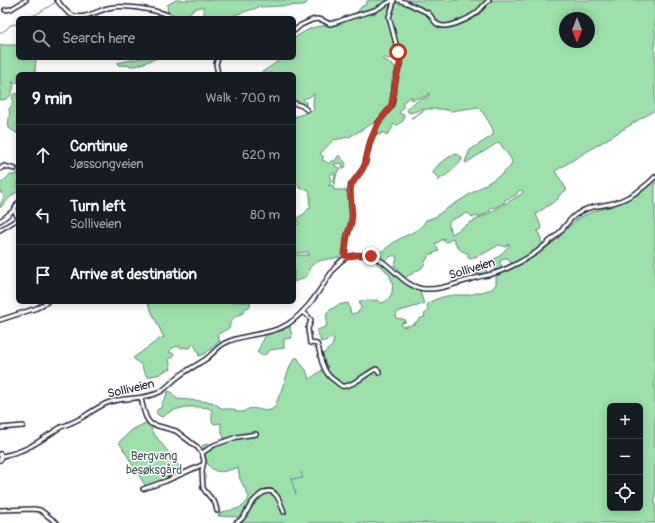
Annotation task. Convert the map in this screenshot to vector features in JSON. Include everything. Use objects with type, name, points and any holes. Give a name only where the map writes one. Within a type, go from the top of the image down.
[{"type":"street","points":[[5,10],[11,9],[26,0]]},
{"type":"street","points":[[387,4],[386,3],[388,0]]},
{"type":"street","points":[[296,30],[312,20],[322,20],[333,24],[375,10],[394,0]]},
{"type":"street","points":[[346,257],[347,236],[352,216],[351,185],[365,164],[370,142],[378,123],[390,108],[393,101],[396,78],[400,64],[400,59],[389,20],[389,13],[394,0]]},
{"type":"street","points":[[398,0],[428,13],[435,22],[442,26],[455,24],[472,16],[489,0]]},
{"type":"street","points":[[58,1],[68,13],[76,16]]},
{"type":"street","points":[[82,16],[111,8],[126,7],[162,13],[169,16]]},
{"type":"street","points":[[217,60],[216,64],[218,72]]},
{"type":"street","points":[[296,104],[307,110]]},
{"type":"street","points":[[0,169],[4,166],[15,169]]},
{"type":"street","name":"Solliveien","points":[[1,457],[31,446],[111,401],[141,398],[152,395],[164,389],[179,376],[205,360],[226,342],[281,328],[288,324],[312,302],[338,263],[346,257],[352,255],[364,255],[375,257],[405,281],[420,288],[431,289],[452,285],[492,274],[523,260],[537,252],[576,214],[591,207],[610,204],[629,196],[639,191],[655,177]]},
{"type":"street","points":[[0,221],[14,210],[16,206]]},
{"type":"street","points":[[14,210],[16,214]]},
{"type":"street","points":[[0,230],[16,219]]},
{"type":"street","points":[[0,320],[37,308],[44,304]]},
{"type":"street","points":[[302,312],[307,315],[311,322],[308,329],[310,343],[316,343],[319,346],[322,364],[331,378],[337,383],[341,386],[345,386],[376,369],[379,373]]},
{"type":"street","points":[[141,398],[147,418],[151,424],[176,431],[202,452],[204,461],[202,465],[203,488],[215,503],[217,511]]},
{"type":"street","points":[[0,428],[23,426]]},
{"type":"street","points":[[202,452],[214,445],[237,437],[256,434]]},
{"type":"street","points":[[143,489],[166,481],[202,465]]},
{"type":"street","points":[[236,523],[243,518],[254,500],[266,491],[274,493],[284,512]]},
{"type":"street","points":[[0,510],[40,510],[58,523]]},
{"type":"green space","points":[[176,0],[308,0],[306,4],[303,5],[260,7],[233,16],[204,16],[204,7],[201,7],[194,10],[188,16],[173,16],[168,13],[167,5]]},
{"type":"green space","points":[[368,0],[655,0],[655,110],[555,171],[567,190],[559,195],[558,199],[536,214],[542,229],[537,231],[541,241],[544,244],[528,256],[515,263],[509,261],[508,258],[505,258],[500,261],[501,266],[503,267],[499,270],[495,270],[496,265],[492,265],[486,269],[487,273],[485,274],[474,273],[472,272],[474,270],[498,257],[510,245],[499,245],[471,259],[468,258],[468,253],[458,248],[453,238],[447,242],[443,241],[445,238],[435,244],[439,251],[429,255],[422,268],[404,278],[397,272],[398,268],[394,266],[397,259],[396,256],[391,256],[385,261],[377,254],[418,229],[426,220],[435,217],[502,174],[510,167],[512,163],[511,159],[499,142],[466,163],[465,162],[470,150],[492,136],[493,132],[482,111],[478,107],[451,111],[442,109],[426,109],[412,118],[411,118],[421,112],[423,108],[409,113],[407,110],[408,107],[419,100],[428,97],[429,93],[426,96],[411,100],[412,96],[403,102],[403,108],[399,113],[404,115],[404,120],[398,125],[394,124],[390,132],[386,135],[385,133],[381,133],[380,135],[376,135],[380,123],[388,112],[390,113],[389,111],[395,101],[399,60],[397,63],[397,55],[389,59],[383,57],[382,59],[393,64],[393,67],[396,67],[392,78],[392,96],[390,105],[375,122],[349,137],[333,140],[320,154],[324,157],[322,159],[323,161],[329,164],[331,161],[335,161],[338,156],[340,156],[346,164],[343,169],[342,163],[334,164],[341,169],[337,172],[335,184],[333,183],[335,177],[334,173],[329,177],[332,178],[329,186],[333,185],[334,190],[344,190],[350,193],[349,205],[351,219],[344,252],[340,257],[321,260],[315,263],[310,267],[308,274],[304,278],[296,281],[296,255],[309,255],[308,252],[296,253],[296,225],[299,224],[297,218],[311,208],[309,201],[311,198],[308,190],[299,188],[298,184],[296,184],[296,116],[314,109],[314,94],[303,100],[306,102],[306,105],[304,106],[296,104],[296,72],[262,72],[279,60],[296,60],[296,37],[311,28],[327,25],[354,16]],"holes":[[[519,190],[523,191],[523,193],[488,214],[471,222],[452,234],[449,227],[449,222],[451,220],[468,213],[472,217],[481,216],[490,211],[491,207],[494,208],[504,203],[505,200],[516,195]]]},
{"type":"green space","points":[[0,44],[16,45],[16,60],[36,60],[35,72],[16,72],[16,83],[12,82],[14,85],[13,91],[9,98],[0,100]]},
{"type":"green space","points":[[131,60],[152,60],[136,66],[118,65],[117,63]]},
{"type":"green space","points":[[16,93],[16,133],[9,128],[9,109],[12,105],[14,94]]},
{"type":"green space","points":[[457,154],[462,160],[451,172],[437,181],[438,178],[433,171],[440,163]]},
{"type":"green space","points":[[16,174],[16,193],[0,208],[4,197],[3,193],[0,193],[0,184],[10,175]]},
{"type":"green space","points":[[655,179],[655,523],[236,523],[238,517],[218,516],[222,512],[237,509],[243,506],[249,497],[240,479],[238,468],[222,472],[215,471],[208,464],[201,449],[203,445],[225,442],[221,429],[221,423],[215,424],[212,422],[212,410],[201,407],[185,407],[171,411],[162,417],[158,415],[156,412],[161,408],[167,392],[170,391],[177,399],[212,402],[223,409],[233,409],[237,412],[243,412],[252,408],[267,411],[271,410],[275,407],[291,364],[295,358],[298,358],[306,370],[309,379],[327,369],[328,366],[324,365],[322,358],[323,354],[332,346],[334,338],[321,342],[317,330],[326,327],[327,312],[338,305],[348,303],[351,314],[360,310],[361,308],[359,301],[378,300],[382,303],[387,301],[390,297],[392,293],[391,278],[382,267],[377,264],[377,260],[408,284],[420,291],[424,304],[397,312],[396,318],[406,320],[406,322],[401,323],[403,327],[415,324],[415,322],[419,319],[425,317],[424,315],[428,310],[427,305],[433,300],[446,296],[470,295],[492,289],[496,284],[496,277],[535,256],[558,238],[572,223],[579,218],[588,213],[625,201],[644,189]]},
{"type":"green space","points":[[148,304],[250,304],[250,307],[245,308],[243,313],[232,320],[229,328],[217,335],[220,341],[207,352],[199,356],[194,344],[189,348],[175,347],[169,352],[174,354],[173,358],[169,358],[171,370],[168,369],[160,374],[147,377],[141,365],[133,358],[161,338],[164,338]]},
{"type":"green space","points":[[290,326],[292,338],[284,339],[284,348],[270,350],[266,354],[261,355],[257,352],[266,335],[279,330],[283,331],[285,328]]},
{"type":"green space","name":"Bergvang besøksgård","points":[[147,422],[154,427],[151,430],[183,473],[146,487],[119,442],[132,430]]},
{"type":"waterway","points":[[32,16],[56,2]]},
{"type":"waterway","points":[[0,33],[7,29],[10,25],[16,24]]},
{"type":"waterway","points":[[296,494],[291,479],[303,478],[301,472]]},
{"type":"route","points":[[371,256],[345,256],[347,236],[352,216],[351,185],[365,164],[370,142],[378,123],[392,104],[400,64],[398,52]]}]
